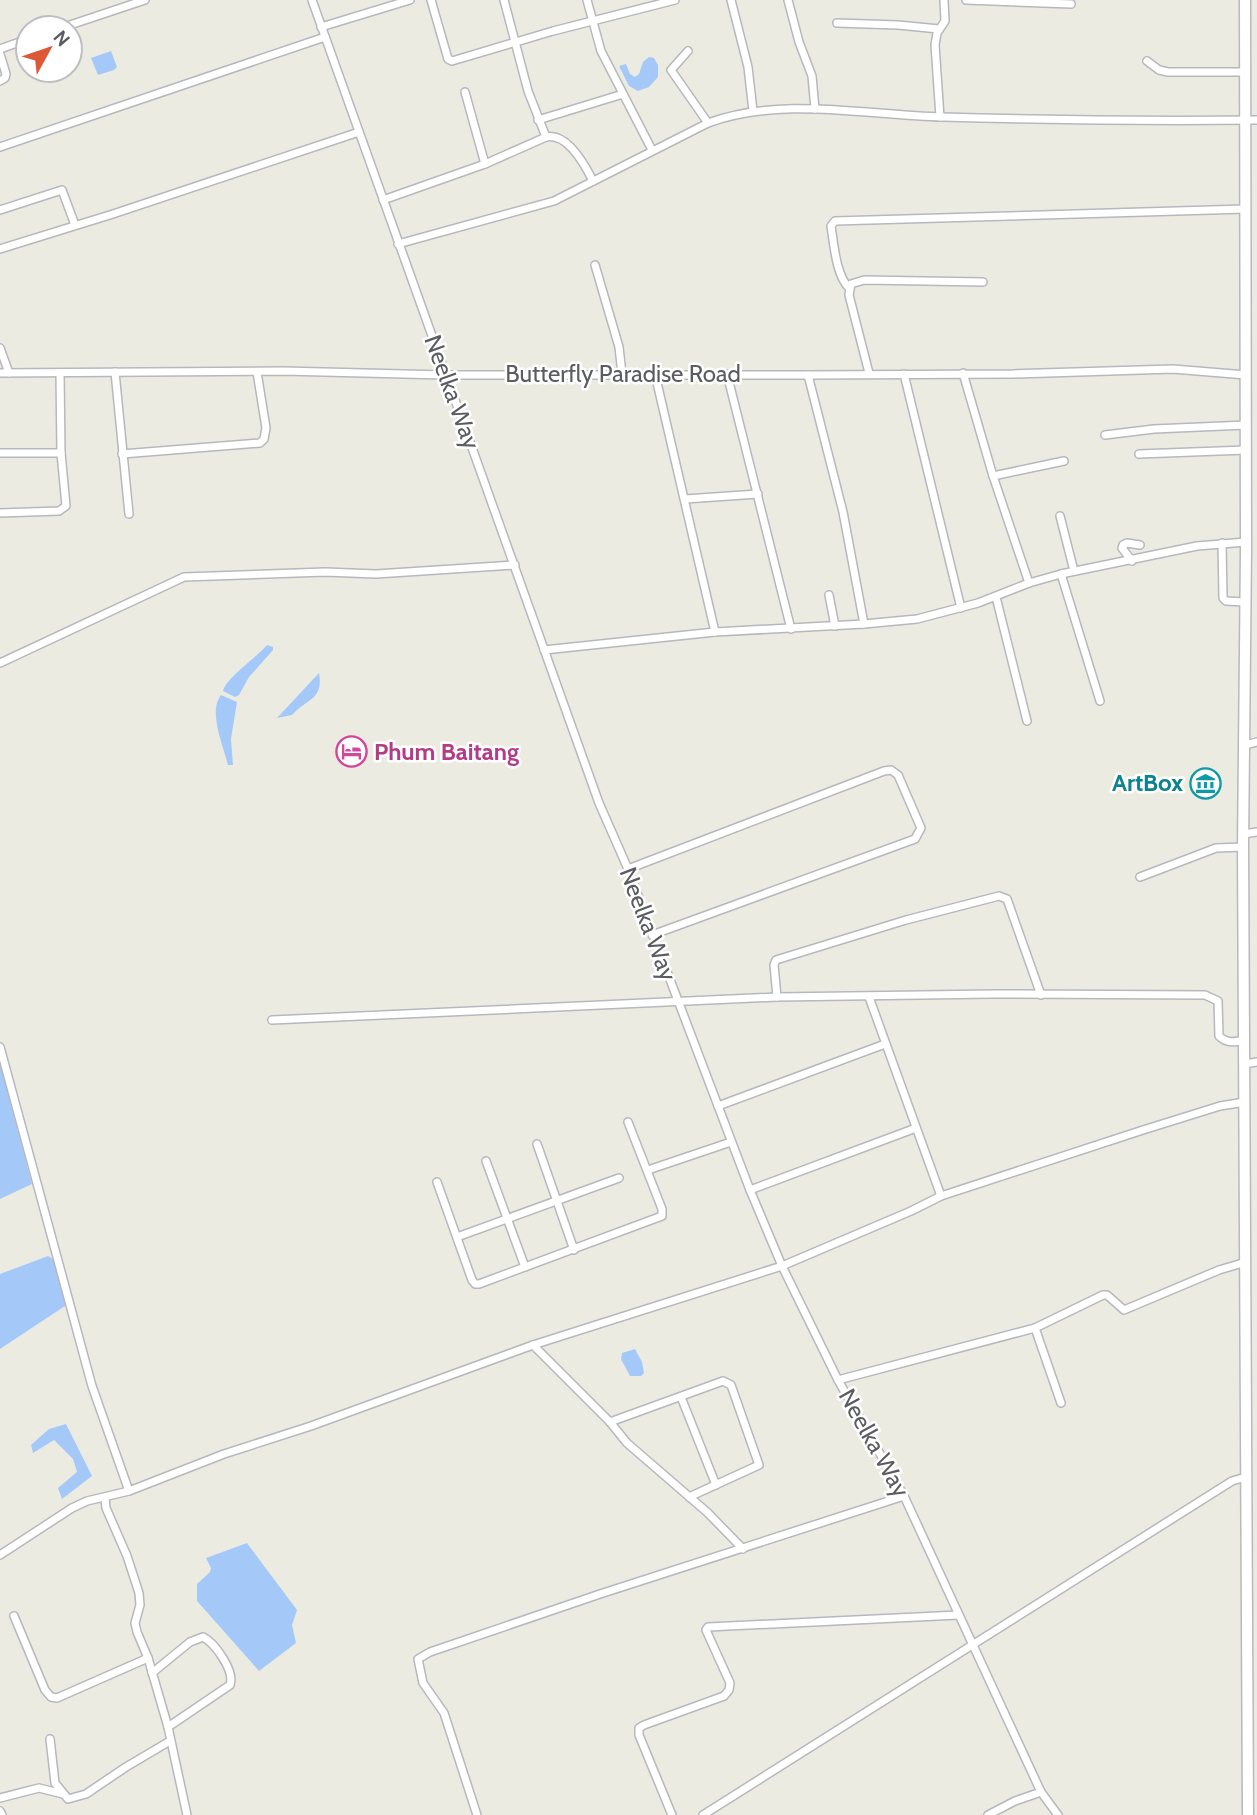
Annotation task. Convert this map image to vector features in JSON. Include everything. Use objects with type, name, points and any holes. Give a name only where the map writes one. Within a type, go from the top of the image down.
[{"type":"main road","points":[[1245,0],[1245,72],[1252,120],[1245,209],[1240,375],[1246,425],[1237,450],[1246,546],[1241,601],[1252,744],[1243,834],[1239,847],[1245,1040],[1252,1063],[1245,1102],[1248,1815]]},
{"type":"main road","points":[[1245,226],[1257,223]]},
{"type":"street","points":[[84,20],[145,0]]},
{"type":"street","name":"Neelka Way","points":[[312,0],[600,803],[628,869],[750,1190],[782,1266],[838,1380],[904,1496],[1041,1793],[1058,1815]]},
{"type":"street","points":[[321,27],[410,0]]},
{"type":"street","points":[[430,0],[449,60],[452,61],[676,0]]},
{"type":"street","points":[[504,0],[538,120],[546,137]]},
{"type":"street","points":[[587,0],[601,51],[652,150]]},
{"type":"street","points":[[731,0],[748,67],[753,111]]},
{"type":"street","points":[[788,0],[799,43],[812,76],[815,109]]},
{"type":"street","points":[[940,117],[935,44],[945,16],[944,0]]},
{"type":"street","points":[[966,0],[1071,4]]},
{"type":"street","points":[[837,23],[939,29]]},
{"type":"street","points":[[0,147],[325,37]]},
{"type":"street","points":[[0,51],[6,74],[0,81]]},
{"type":"street","points":[[688,51],[671,70],[708,122]]},
{"type":"street","points":[[1147,61],[1159,70],[1168,72],[1245,72]]},
{"type":"street","points":[[465,92],[485,164]]},
{"type":"street","points":[[538,120],[623,94]]},
{"type":"street","points":[[398,244],[554,201],[708,122],[753,111],[815,109],[940,117],[1252,120]]},
{"type":"street","points":[[0,250],[359,132]]},
{"type":"street","points":[[383,200],[485,164],[546,137],[557,137],[570,147],[593,181]]},
{"type":"street","points":[[0,211],[59,190],[65,193],[75,225]]},
{"type":"street","points":[[869,373],[849,288],[843,282],[834,242],[831,226],[835,221],[1245,209]]},
{"type":"street","points":[[595,265],[619,347],[622,374]]},
{"type":"street","points":[[849,288],[851,284],[864,281],[982,282]]},
{"type":"street","points":[[0,348],[9,373]]},
{"type":"street","name":"Butterfly Paradise Road","points":[[0,373],[808,375],[1012,374],[1173,369],[1240,375]]},
{"type":"street","points":[[115,372],[129,514]]},
{"type":"street","points":[[122,454],[260,443],[266,434],[266,428],[257,372]]},
{"type":"street","points":[[0,513],[64,509],[66,506],[61,453],[60,373]]},
{"type":"street","points":[[963,373],[993,476],[1029,583]]},
{"type":"street","points":[[655,374],[715,632]]},
{"type":"street","points":[[727,374],[791,629]]},
{"type":"street","points":[[904,374],[961,608]]},
{"type":"street","points":[[808,375],[843,512],[864,624]]},
{"type":"street","points":[[1105,435],[1246,425]]},
{"type":"street","points":[[1139,454],[1237,450]]},
{"type":"street","points":[[0,453],[61,453]]},
{"type":"street","points":[[993,476],[1065,461]]},
{"type":"street","points":[[685,499],[758,494]]},
{"type":"street","points":[[1060,516],[1073,571]]},
{"type":"street","points":[[1132,561],[1122,548],[1123,545],[1127,542],[1140,545]]},
{"type":"street","points":[[1224,543],[1222,594],[1224,600],[1241,601]]},
{"type":"street","points":[[544,650],[715,632],[917,619],[961,608],[1029,583],[1073,571],[1224,543],[1246,546]]},
{"type":"street","points":[[0,663],[184,577],[376,574],[515,565]]},
{"type":"street","points":[[1061,574],[1100,701]]},
{"type":"street","points":[[829,595],[835,626]]},
{"type":"street","points":[[996,597],[1027,721]]},
{"type":"street","points":[[628,869],[884,771],[898,775],[921,828],[915,839],[652,935]]},
{"type":"street","points":[[1243,834],[1257,832]]},
{"type":"street","points":[[1140,877],[1224,847],[1239,847]]},
{"type":"street","points":[[777,997],[774,965],[776,960],[906,920],[999,896],[1007,899],[1041,995]]},
{"type":"street","points":[[272,1020],[777,997],[1205,995],[1218,1001],[1219,1036],[1224,1041],[1245,1040]]},
{"type":"street","points":[[869,998],[941,1196]]},
{"type":"street","points":[[718,1107],[885,1044]]},
{"type":"street","points":[[0,1047],[92,1386],[129,1491]]},
{"type":"street","points":[[0,1555],[87,1501],[129,1491],[224,1454],[311,1426],[533,1345],[782,1266],[941,1196],[1143,1130],[1245,1102]]},
{"type":"street","points":[[437,1182],[475,1284],[662,1216],[648,1170],[628,1122]]},
{"type":"street","points":[[750,1190],[916,1128]]},
{"type":"street","points":[[648,1170],[731,1142]]},
{"type":"street","points":[[537,1144],[574,1250]]},
{"type":"street","points":[[486,1161],[525,1267]]},
{"type":"street","points":[[457,1237],[619,1178]]},
{"type":"street","points":[[838,1380],[1035,1328],[1099,1296],[1107,1295],[1124,1310],[1219,1270],[1246,1262]]},
{"type":"street","points":[[1035,1328],[1061,1403]]},
{"type":"street","points":[[533,1345],[610,1422],[627,1443],[708,1513],[743,1549]]},
{"type":"street","points":[[610,1422],[723,1381],[731,1385],[759,1465],[689,1497]]},
{"type":"street","points":[[681,1396],[716,1485]]},
{"type":"street","points":[[703,1815],[1232,1481],[1246,1477]]},
{"type":"street","points":[[477,1815],[444,1713],[423,1682],[418,1659],[430,1652],[586,1599],[904,1496]]},
{"type":"street","points":[[105,1498],[106,1508],[127,1556],[139,1593],[135,1623],[168,1727],[187,1815]]},
{"type":"street","points":[[672,1815],[639,1735],[639,1728],[724,1696],[729,1690],[730,1684],[706,1630],[708,1627],[958,1615]]},
{"type":"street","points":[[14,1616],[46,1690],[57,1698],[148,1658]]},
{"type":"street","points":[[152,1672],[190,1642],[203,1637],[211,1642],[232,1675],[230,1685],[168,1727]]},
{"type":"street","points":[[50,1739],[55,1783],[68,1799],[86,1794],[170,1741]]},
{"type":"street","points":[[0,1798],[39,1788],[63,1794]]},
{"type":"street","points":[[988,1815],[1015,1801],[1041,1793]]},
{"type":"water","points":[[111,51],[117,67],[98,75],[91,58]]},
{"type":"water","points":[[649,57],[654,58],[658,65],[658,77],[649,87],[638,91],[629,86],[619,66],[626,64],[630,74],[635,77]]},
{"type":"water","points":[[267,645],[273,647],[273,650],[249,677],[239,695],[235,697],[223,691],[230,680]]},
{"type":"water","points":[[319,673],[319,689],[313,698],[292,715],[277,718]]},
{"type":"water","points":[[221,695],[237,702],[231,739],[233,765],[228,765],[216,719],[217,702]]},
{"type":"water","points":[[0,1063],[32,1184],[0,1199]]},
{"type":"water","points":[[48,1256],[55,1260],[68,1304],[0,1349],[0,1274]]},
{"type":"water","points":[[635,1349],[642,1362],[644,1373],[641,1376],[630,1376],[621,1359],[622,1353]]},
{"type":"water","points":[[66,1424],[92,1476],[62,1499],[58,1488],[77,1472],[73,1459],[54,1440],[33,1453],[31,1445],[49,1429]]},
{"type":"water","points":[[247,1543],[297,1610],[292,1625],[296,1643],[259,1671],[197,1601],[197,1584],[211,1568],[206,1558]]},
{"type":"place","name":"Phum Baitang","points":[[351,752]]},
{"type":"place","name":"ArtBox","points":[[1206,783]]}]
